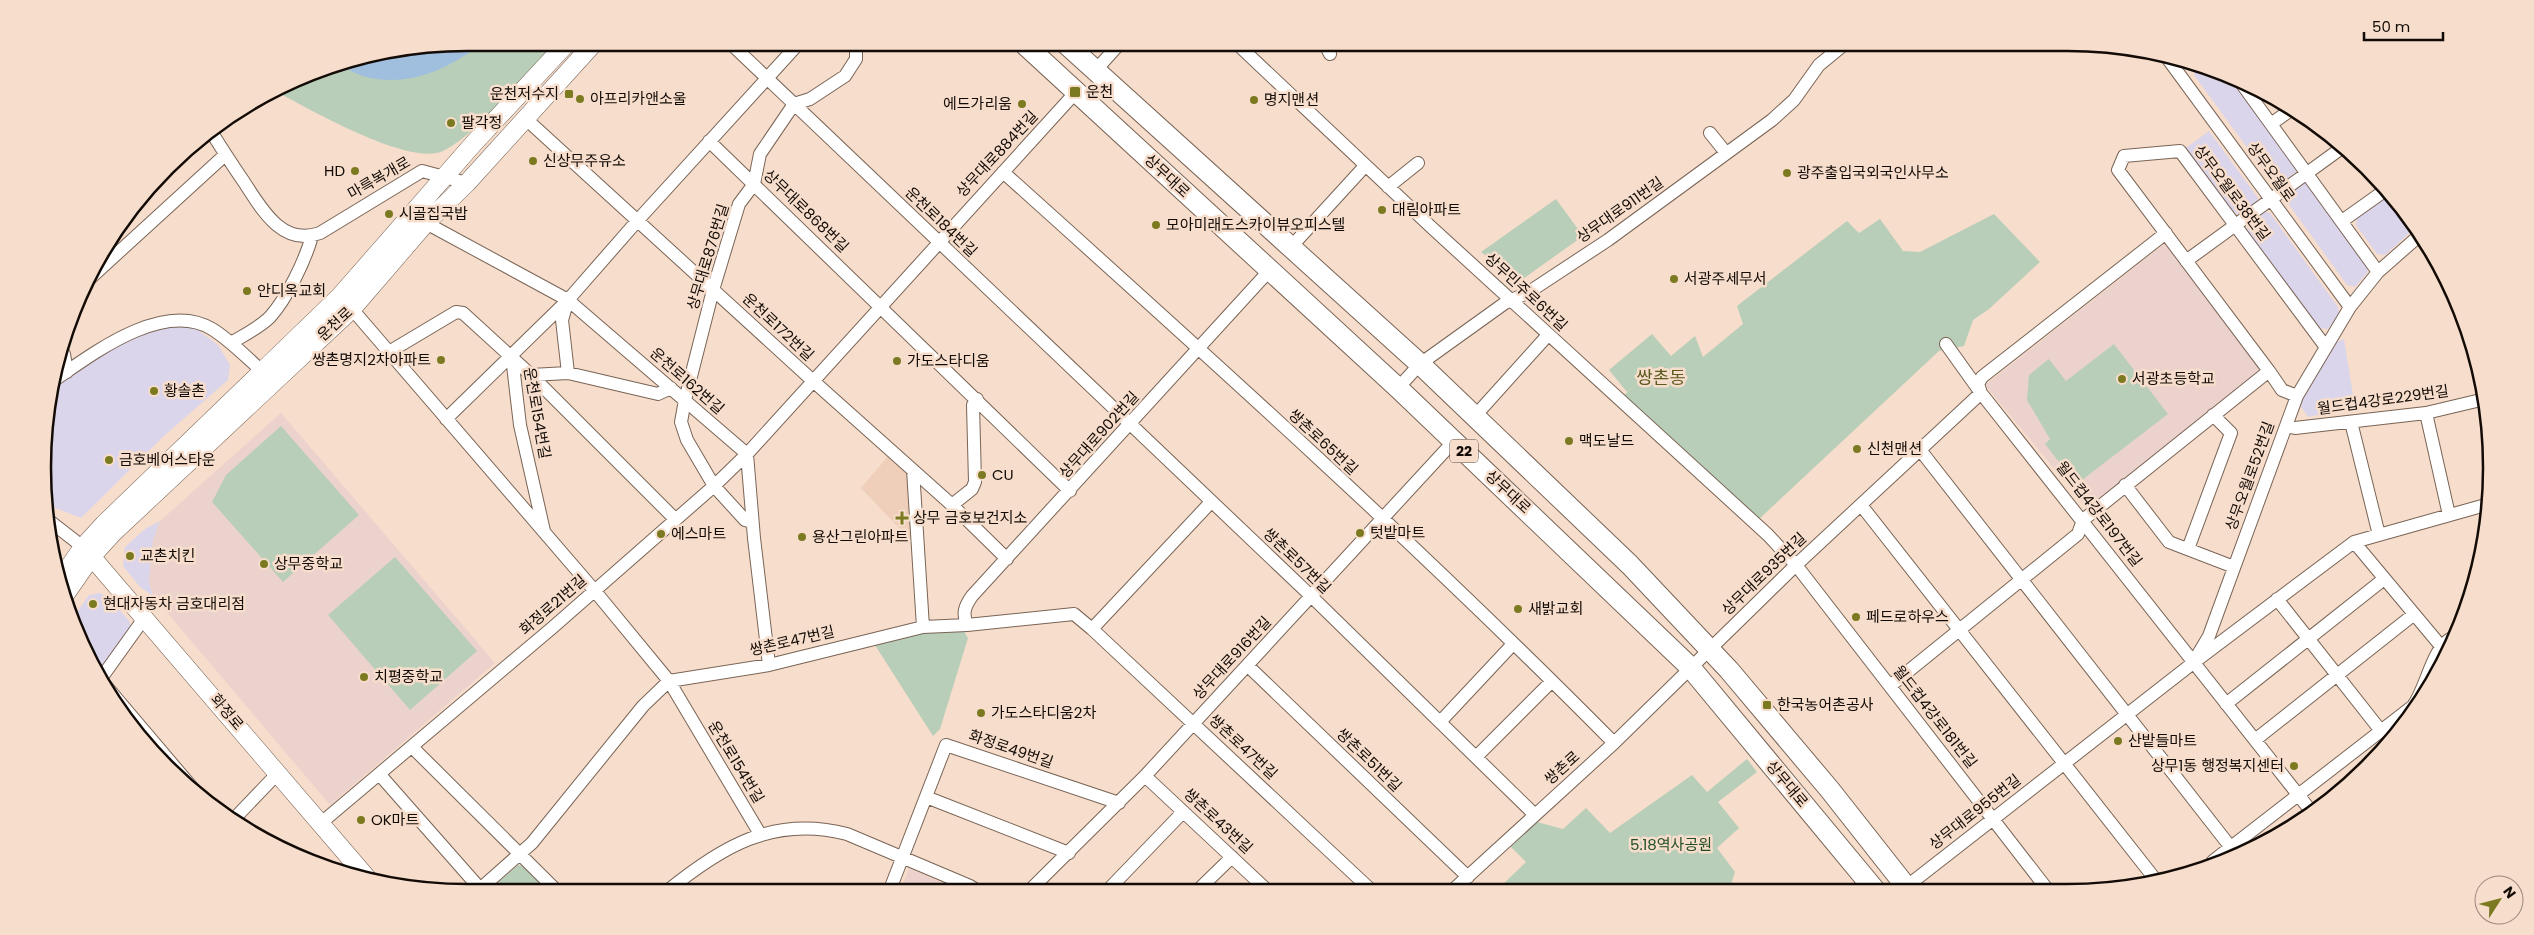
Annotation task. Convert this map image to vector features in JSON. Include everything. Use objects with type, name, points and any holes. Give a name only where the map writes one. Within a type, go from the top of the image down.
[{"type":"main road","name":"상무대로","points":[[1032,51],[1398,388],[1690,667],[1870,884]]},
{"type":"main road","name":"상무대로","points":[[1074,51],[1420,364],[1602,537],[1710,649],[1830,790],[1904,884]]},
{"type":"street","name":"운천로","points":[[69,588],[104,524],[340,296],[560,51]]},
{"type":"street","name":"운천로","points":[[65,575],[352,308],[426,223],[467,183],[587,51]]},
{"type":"street","name":"운천로184번길","points":[[738,51],[1130,425]]},
{"type":"street","points":[[446,419],[512,357],[568,300],[792,51]]},
{"type":"street","points":[[794,104],[810,98],[845,76],[856,59],[856,51]]},
{"type":"street","points":[[1095,71],[1113,51]]},
{"type":"street","name":"상무민주로6번길","points":[[1244,51],[1365,166],[1768,535],[1796,565]]},
{"type":"street","name":"상무대로911번길","points":[[1398,388],[1420,364],[1505,303],[1530,292],[1608,240],[1783,112],[1819,65],[1836,51]]},
{"type":"street","name":"상무오월로","points":[[2182,67],[2272,200],[2350,307]]},
{"type":"street","name":"상무대로884번길","points":[[747,454],[880,305],[1076,92]]},
{"type":"street","points":[[2248,93],[2378,272]]},
{"type":"street","name":"상무대로876번길","points":[[685,400],[713,290],[739,204],[754,184],[760,154],[794,104]]},
{"type":"street","points":[[2271,124],[2286,114]]},
{"type":"street","name":"운천로172번길","points":[[526,119],[952,505],[1008,559]]},
{"type":"street","points":[[1710,133],[1726,153]]},
{"type":"street","points":[[215,136],[266,215],[276,225],[298,235],[312,236],[307,252],[270,317],[231,343]]},
{"type":"street","name":"상무대로868번길","points":[[709,141],[880,305]]},
{"type":"street","name":"상무오월로38번길","points":[[2296,396],[2282,390],[2118,170],[2124,156],[2180,151],[2325,346]]},
{"type":"street","points":[[2186,261],[2337,151]]},
{"type":"street","points":[[103,267],[226,155]]},
{"type":"street","points":[[1388,187],[1418,163]]},
{"type":"street","points":[[1290,248],[1365,166]]},
{"type":"street","name":"마륵복개로","points":[[312,236],[422,171],[467,183]]},
{"type":"street","name":"쌍촌로65번길","points":[[1003,172],[1199,349],[1514,644],[1614,743]]},
{"type":"street","points":[[2342,221],[2380,194]]},
{"type":"street","name":"운천로162번길","points":[[426,223],[568,300],[747,454]]},
{"type":"street","points":[[1981,392],[1978,384],[1982,377],[2166,233]]},
{"type":"street","name":"상무오월로52번길","points":[[2193,662],[2209,636],[2296,396],[2350,307],[2378,272],[2415,239]]},
{"type":"street","name":"상무대로902번길","points":[[967,625],[963,615],[966,604],[1269,271]]},
{"type":"street","points":[[568,300],[562,320],[568,373]]},
{"type":"street","points":[[880,305],[1070,491]]},
{"type":"street","name":"운천로154번길","points":[[352,308],[594,590],[669,681],[760,834]]},
{"type":"street","name":"운천로154번길","points":[[389,352],[456,312],[463,313],[471,318],[512,357],[520,425],[545,534]]},
{"type":"street","points":[[62,376],[142,327],[175,320],[188,320],[211,328],[262,371]]},
{"type":"street","points":[[1475,416],[1548,335]]},
{"type":"street","name":"월드컵4강로197번길","points":[[1946,344],[1981,392],[2308,807]]},
{"type":"street","points":[[512,357],[675,519]]},
{"type":"street","points":[[1890,686],[2078,534],[2083,520],[2125,485],[2269,371]]},
{"type":"street","points":[[531,375],[568,373],[658,394],[670,388]]},
{"type":"street","name":"상무대로935번길","points":[[1690,667],[1796,565],[1921,451],[1981,392]]},
{"type":"street","points":[[952,505],[972,489],[975,482],[973,405],[977,399]]},
{"type":"street","points":[[685,400],[681,422],[687,440],[714,486],[745,520],[752,522]]},
{"type":"street","name":"월드컵4강로229번길","points":[[2286,426],[2295,428],[2426,413],[2477,401]]},
{"type":"street","points":[[2426,413],[2449,514]]},
{"type":"street","points":[[2188,549],[2231,433],[2213,415]]},
{"type":"street","points":[[2351,422],[2379,535]]},
{"type":"street","name":"쌍촌로57번길","points":[[1130,425],[1311,596],[1535,815]]},
{"type":"street","name":"상무대로916번길","points":[[1036,884],[1145,776],[1454,441]]},
{"type":"street","points":[[1921,451],[2232,849]]},
{"type":"street","points":[[747,454],[752,522],[769,665]]},
{"type":"street","name":"화정로21번길","points":[[321,823],[380,775],[594,590],[714,486],[747,454]]},
{"type":"street","points":[[913,470],[922,627]]},
{"type":"street","points":[[2125,485],[2169,542],[2234,567]]},
{"type":"street","points":[[1092,630],[1211,502]]},
{"type":"street","points":[[1861,505],[2152,875]]},
{"type":"street","name":"상무대로955번길","points":[[1912,884],[1992,818],[2193,662],[2354,542],[2481,506]]},
{"type":"street","points":[[56,526],[88,552]]},
{"type":"street","points":[[2354,542],[2440,645]]},
{"type":"street","name":"화정로","points":[[88,552],[360,870]]},
{"type":"street","name":"월드컵4강로181번길","points":[[1796,565],[2043,884]]},
{"type":"street","points":[[2226,704],[2384,579]]},
{"type":"street","points":[[2278,598],[2381,731]]},
{"type":"street","name":"쌍촌로47번길","points":[[669,681],[769,665],[922,627],[967,625],[1074,614],[1194,723],[1365,884]]},
{"type":"street","points":[[2255,740],[2413,615]]},
{"type":"street","points":[[105,673],[145,617]]},
{"type":"street","points":[[2432,666],[2440,645],[2444,643]]},
{"type":"street","points":[[1440,722],[1514,644]]},
{"type":"street","name":"쌍촌로51번길","points":[[1248,666],[1468,877]]},
{"type":"street","name":"쌍촌로","points":[[1460,884],[1614,743],[1690,667]]},
{"type":"street","points":[[489,884],[520,855],[643,706],[669,681]]},
{"type":"street","points":[[1476,758],[1552,681]]},
{"type":"street","points":[[2238,847],[2299,795],[2402,714]]},
{"type":"street","name":"화정로49번길","points":[[893,884],[946,745],[1119,802]]},
{"type":"street","points":[[412,747],[550,884]]},
{"type":"street","points":[[238,815],[278,774]]},
{"type":"street","points":[[380,775],[475,884]]},
{"type":"street","name":"쌍촌로43번길","points":[[1145,776],[1261,884]]},
{"type":"street","points":[[926,797],[1069,853]]},
{"type":"street","points":[[1115,884],[1183,812]]},
{"type":"street","points":[[677,884],[711,858],[760,834],[788,828],[834,830],[965,884]]},
{"type":"street","points":[[1204,884],[1232,857]]},
{"type":"shaded area","points":[[2194,71],[2240,89],[2297,168],[2296,172],[2278,185],[2273,183],[2194,75]]},
{"type":"shaded area","points":[[2209,131],[2258,198],[2257,204],[2242,215],[2233,213],[2186,148]]},
{"type":"shaded area","points":[[2304,182],[2309,183],[2369,266],[2367,273],[2355,287],[2347,285],[2287,202],[2288,194]]},
{"type":"shaded area","points":[[2383,198],[2410,232],[2385,255],[2377,254],[2356,225],[2357,217]]},
{"type":"shaded area","points":[[2265,212],[2270,213],[2338,307],[2339,314],[2328,329],[2319,328],[2246,230],[2248,224]]},
{"type":"shaded area","name":"서광초등학교","points":[[2167,242],[2261,365],[2259,372],[2087,508],[1985,385]]},
{"type":"shaded area","points":[[178,323],[195,328],[218,345],[230,365],[228,380],[165,435],[81,518],[53,507],[51,468],[52,440],[59,384],[95,359],[144,332]]},
{"type":"shaded area","points":[[2344,339],[2355,407],[2308,417],[2300,405],[2332,344]]},
{"type":"shaded area","points":[[281,413],[495,663],[330,805],[153,596],[149,581],[153,541],[160,521]]},
{"type":"shaded area","name":"상무 금호보건지소","points":[[890,454],[909,470],[917,547],[861,488]]},
{"type":"shaded area","points":[[160,521],[153,541],[149,581],[153,596],[140,587],[123,566],[125,547],[145,529]]},
{"type":"shaded area","points":[[100,593],[110,599],[130,622],[130,631],[103,668],[77,612],[89,595]]},
{"type":"shaded area","points":[[909,868],[945,884],[903,884]]},
{"type":"green space","points":[[547,51],[486,117],[457,143],[443,151],[428,154],[408,151],[384,144],[335,122],[282,95],[334,73],[386,59],[440,52]]},
{"type":"green space","points":[[1556,199],[1583,236],[1520,281],[1481,252]]},
{"type":"green space","points":[[1994,214],[2040,262],[1989,309],[1973,320],[1964,346],[1939,351],[1758,520],[1623,396],[1638,383],[1627,392],[1609,370],[1652,334],[1671,356],[1695,336],[1703,357],[1743,324],[1737,306],[1847,221],[1859,233],[1880,219],[1903,251],[1920,252]]},
{"type":"green space","points":[[2114,344],[2168,414],[2082,480],[2072,479],[2045,444],[2050,439],[2027,400],[2029,375],[2049,359],[2066,381]]},
{"type":"green space","points":[[281,426],[359,515],[283,582],[212,502],[226,475]]},
{"type":"green space","points":[[395,557],[477,651],[410,710],[328,615]]},
{"type":"green space","points":[[963,630],[968,638],[940,729],[933,736],[875,645],[918,632]]},
{"type":"green space","name":"5.18역사공원","points":[[1747,759],[1757,772],[1718,802],[1739,828],[1717,848],[1735,872],[1731,884],[1503,884],[1526,862],[1510,846],[1537,822],[1563,829],[1586,808],[1610,833],[1692,775],[1707,792]]},
{"type":"green space","points":[[518,865],[524,866],[542,884],[496,884]]},
{"type":"water","name":"운천저수지","points":[[471,51],[444,67],[416,77],[386,80],[358,74],[347,69],[386,59],[413,55]]},
{"type":"place","name":"운천","points":[[1075,92]]},
{"type":"place","name":"운천저수지","points":[[569,94]]},
{"type":"place","name":"아프리카앤소울","points":[[580,99]]},
{"type":"place","name":"명지맨션","points":[[1254,100]]},
{"type":"place","name":"에드가리움","points":[[1022,104]]},
{"type":"place","name":"팔각정","points":[[451,123]]},
{"type":"place","name":"신상무주유소","points":[[533,161]]},
{"type":"place","name":"HD","points":[[355,171]]},
{"type":"place","name":"광주출입국외국인사무소","points":[[1787,173]]},
{"type":"place","name":"대림아파트","points":[[1382,210]]},
{"type":"place","name":"시골집국밥","points":[[389,214]]},
{"type":"place","name":"모아미래도스카이뷰오피스텔","points":[[1156,225]]},
{"type":"place","name":"서광주세무서","points":[[1674,279]]},
{"type":"place","name":"안디옥교회","points":[[247,291]]},
{"type":"place","name":"쌍촌명지2차아파트","points":[[441,360]]},
{"type":"place","name":"가도스타디움","points":[[897,361]]},
{"type":"place","name":"서광초등학교","points":[[2122,379]]},
{"type":"place","name":"황솔촌","points":[[154,391]]},
{"type":"place","name":"맥도날드","points":[[1569,441]]},
{"type":"place","name":"신천맨션","points":[[1857,449]]},
{"type":"place","name":"금호베어스타운","points":[[109,460]]},
{"type":"place","name":"CU","points":[[982,475]]},
{"type":"place","name":"상무 금호보건지소","points":[[902,518]]},
{"type":"place","name":"텃밭마트","points":[[1360,533]]},
{"type":"place","name":"에스마트","points":[[661,534]]},
{"type":"place","name":"용산그린아파트","points":[[802,537]]},
{"type":"place","name":"교촌치킨","points":[[130,556]]},
{"type":"place","name":"상무중학교","points":[[264,564]]},
{"type":"place","name":"현대자동차 금호대리점","points":[[93,604]]},
{"type":"place","name":"새밝교회","points":[[1518,609]]},
{"type":"place","name":"페드로하우스","points":[[1856,617]]},
{"type":"place","name":"치평중학교","points":[[364,677]]},
{"type":"place","name":"한국농어촌공사","points":[[1767,705]]},
{"type":"place","name":"가도스타디움2차","points":[[981,713]]},
{"type":"place","name":"산밭들마트","points":[[2118,741]]},
{"type":"place","name":"상무1동 행정복지센터","points":[[2294,766]]},
{"type":"place","name":"OK마트","points":[[361,820]]},
{"type":"district","name":"쌍촌동","points":[[1661,378]]}]
